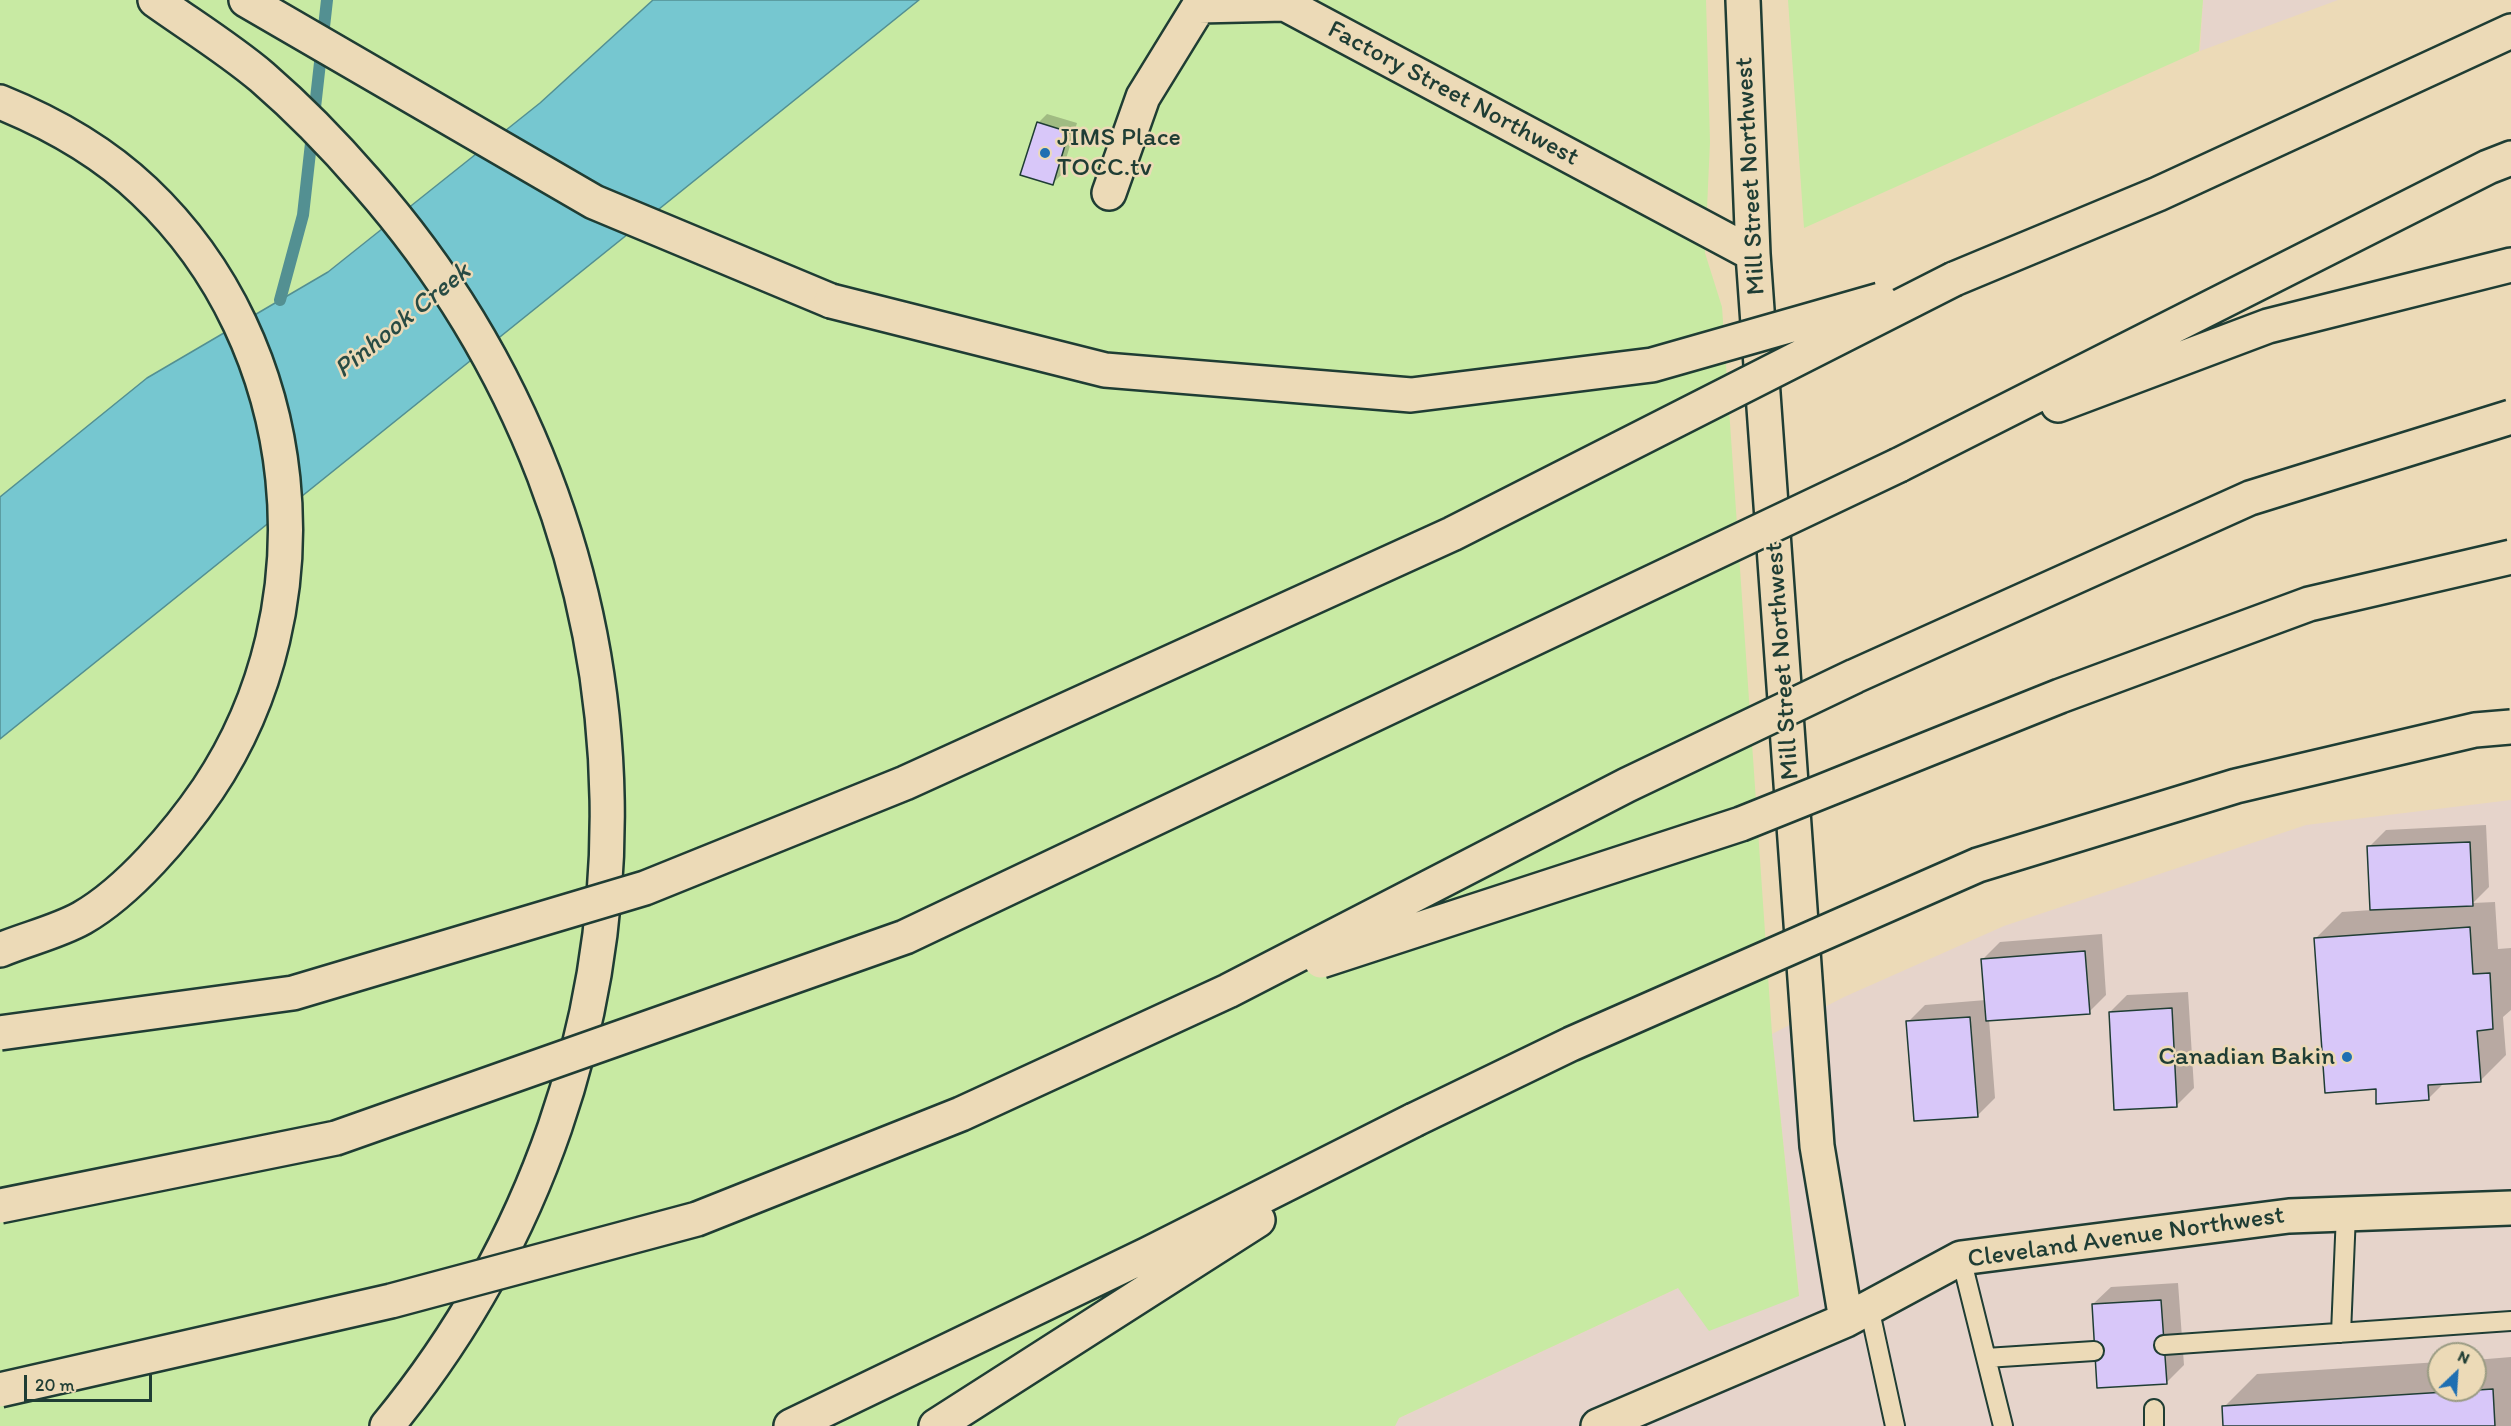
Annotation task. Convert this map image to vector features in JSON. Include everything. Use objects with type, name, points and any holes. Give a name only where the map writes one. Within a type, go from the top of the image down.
[{"type":"main road","points":[[155,0],[261,76],[316,128],[368,183],[457,304],[496,370],[529,440],[558,511],[579,585],[595,661],[605,737],[608,814],[606,880],[596,967],[581,1043],[560,1117],[500,1258],[462,1325],[418,1388],[387,1426]]},
{"type":"main road","points":[[246,0],[594,202],[831,301],[1105,370],[1411,395],[1652,365],[1954,279]]},
{"type":"main road","name":"Mill Street Northwest","points":[[1743,0],[1753,254],[1817,1146],[1858,1313]]},
{"type":"main road","name":"Factory Street Northwest","points":[[1109,193],[1143,97],[1199,6],[1285,4],[1753,254]]},
{"type":"main road","points":[[0,1033],[293,993],[645,888],[904,783],[1441,539],[1954,279],[2158,194],[2511,31]]},
{"type":"main road","points":[[0,102],[69,135],[108,161],[144,190],[183,232],[215,279],[243,329],[264,381],[278,436],[286,492],[287,549],[281,605],[268,660],[250,714],[224,764],[193,811],[152,858],[123,886],[82,918],[0,950]]},
{"type":"main road","points":[[0,1206],[336,1138],[905,937],[1899,465],[2488,167],[2511,158]]},
{"type":"main road","points":[[1899,465],[2268,326],[2511,265]]},
{"type":"main road","points":[[0,1390],[391,1301],[697,1219],[962,1114],[1228,991],[1627,785],[1855,676],[2250,498],[2511,417]]},
{"type":"main road","points":[[1228,991],[1741,824],[2060,696],[2309,604],[2511,557]]},
{"type":"main road","points":[[790,1426],[1148,1254],[1571,1044],[1978,865],[2236,786],[2475,730],[2511,727]]},
{"type":"main road","points":[[936,1426],[1414,1120]]},
{"type":"main road","name":"Cleveland Avenue Northwest","points":[[1598,1426],[1858,1313],[1961,1258],[2289,1216],[2511,1208]]},
{"type":"lane","points":[[2341,1333],[2346,1214]]},
{"type":"lane","points":[[1961,1258],[2003,1426]]},
{"type":"lane","points":[[1858,1313],[1895,1426]]},
{"type":"lane","points":[[2164,1345],[2511,1321]]},
{"type":"lane","points":[[1986,1358],[2094,1350]]},
{"type":"shaded area","points":[[2203,0],[2338,0],[2200,51]]},
{"type":"shaded area","points":[[2511,800],[2511,1426],[1395,1426],[1399,1418],[1678,1288],[1799,1296],[1772,1034],[1844,997],[2004,926],[2306,825]]},
{"type":"green space","points":[[0,0],[653,0],[540,103],[327,272],[147,378],[0,497]]},
{"type":"green space","points":[[919,0],[1706,0],[1710,142],[1705,253],[1722,307],[1772,1034],[1799,1296],[1709,1331],[1678,1288],[1399,1418],[1395,1426],[0,1426],[0,739]]},
{"type":"green space","points":[[1788,0],[2203,0],[2199,51],[1804,228]]},
{"type":"water","name":"Pinhook Creek","points":[[653,0],[919,0],[0,739],[0,497],[147,378],[328,272],[540,103]]},
{"type":"building","name":"JIMS Place TOCC.tv","points":[[1037,122],[1069,132],[1053,185],[1020,175]]},
{"type":"building","points":[[2470,842],[2473,906],[2370,910],[2367,846]]},
{"type":"building","points":[[2470,927],[2473,974],[2490,973],[2493,1029],[2477,1031],[2481,1082],[2428,1085],[2429,1100],[2376,1104],[2376,1089],[2325,1093],[2314,938]]},
{"type":"building","points":[[2085,951],[2090,1014],[1986,1021],[1981,959]]},
{"type":"building","points":[[2172,1008],[2177,1107],[2114,1110],[2109,1012]]},
{"type":"building","points":[[1970,1017],[1978,1117],[1914,1121],[1906,1021]]},
{"type":"building","points":[[2161,1300],[2167,1384],[2097,1388],[2092,1304]]},
{"type":"building","points":[[2487,1389],[2493,1389],[2495,1426],[2223,1426],[2222,1406],[2427,1393],[2427,1402],[2487,1402]]},
{"type":"waterway","points":[[280,300],[303,215],[327,0]]},
{"type":"place","name":"JIMS Place TOCC.tv","points":[[1045,153]]},
{"type":"place","name":"Canadian Bakin","points":[[2347,1057]]}]
